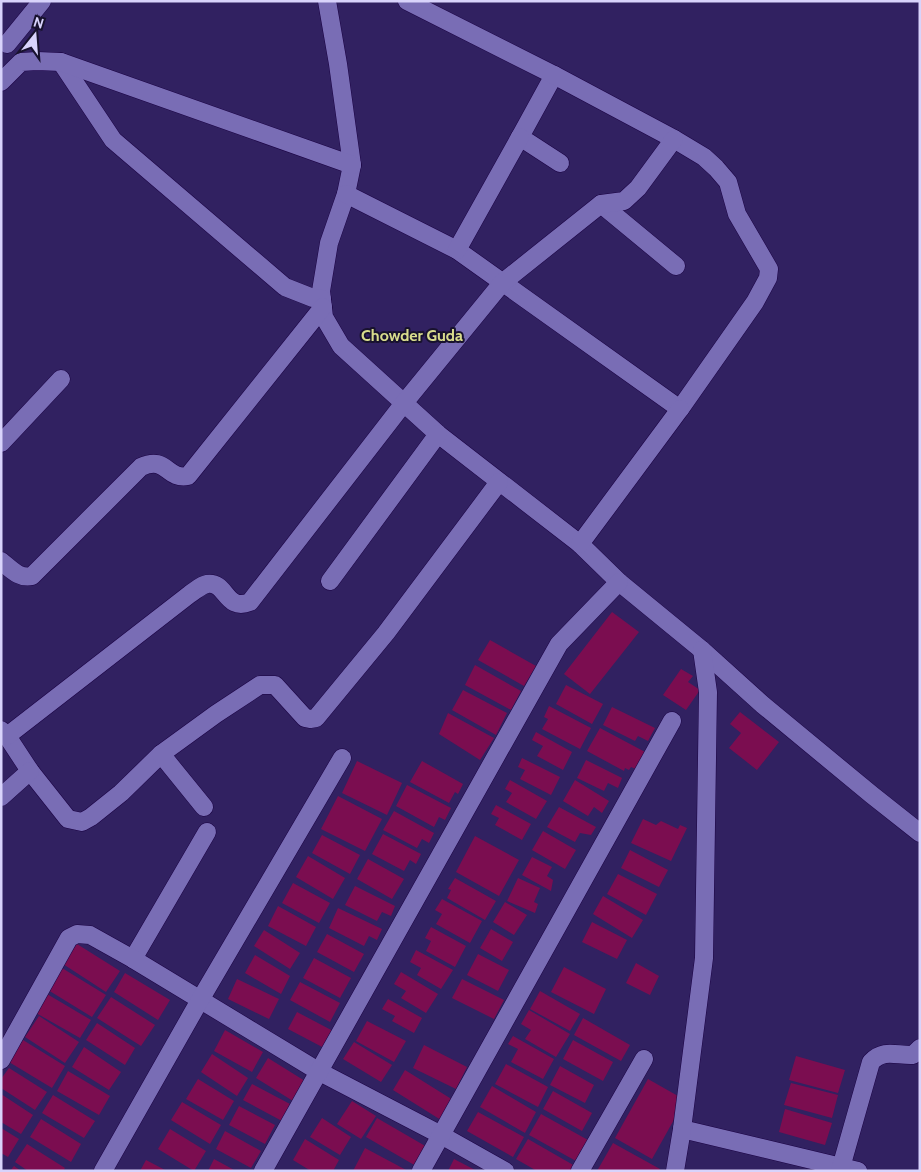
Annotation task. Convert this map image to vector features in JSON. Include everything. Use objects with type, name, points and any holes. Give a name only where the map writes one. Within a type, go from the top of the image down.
[{"type":"street","points":[[21,62],[4,41],[42,1]]},
{"type":"street","points":[[327,1],[352,165],[346,194],[330,243],[321,291],[324,317],[341,346],[438,434],[580,544],[619,582],[702,650],[763,705],[872,796],[920,833]]},
{"type":"street","points":[[407,1],[554,75],[704,157],[728,182],[737,214],[769,269],[768,278],[755,302],[680,409],[580,544]]},
{"type":"street","points":[[1,82],[21,62],[61,62],[352,165]]},
{"type":"street","points":[[61,62],[113,140],[285,287],[322,303]]},
{"type":"street","points":[[457,250],[554,75]]},
{"type":"street","points":[[520,137],[560,163]]},
{"type":"street","points":[[499,482],[386,633],[316,718],[305,718],[275,685],[260,685],[161,754],[121,793],[82,822],[68,818],[30,771],[4,733],[205,584],[219,587],[236,604],[243,605],[250,602],[404,403],[502,283],[601,204],[624,201],[638,188],[674,139]]},
{"type":"street","points":[[346,194],[457,250],[680,409]]},
{"type":"street","points":[[601,204],[676,266]]},
{"type":"street","points":[[1,561],[16,574],[27,577],[32,576],[146,464],[151,462],[160,464],[176,476],[188,476],[322,303]]},
{"type":"street","points":[[1,443],[61,380]]},
{"type":"street","points":[[330,581],[438,434]]},
{"type":"street","points":[[263,1171],[559,644],[619,582]]},
{"type":"street","points":[[674,1171],[682,1129],[704,958],[708,692],[702,650]]},
{"type":"street","points":[[421,1171],[672,721]]},
{"type":"street","points":[[161,754],[204,807]]},
{"type":"street","points":[[103,1171],[200,1000],[342,758]]},
{"type":"street","points":[[1,798],[30,771]]},
{"type":"street","points":[[133,959],[207,832]]},
{"type":"street","points":[[1,1060],[69,938],[77,934],[90,935],[318,1071],[441,1135],[505,1171]]},
{"type":"street","points":[[682,1129],[846,1169],[871,1062],[877,1056],[888,1053],[904,1056],[913,1055],[920,1048]]},
{"type":"street","points":[[580,1171],[644,1059]]},
{"type":"building","points":[[612,612],[639,632],[590,694],[564,674]]},
{"type":"building","points":[[490,640],[536,666],[524,686],[478,660]]},
{"type":"building","points":[[475,665],[521,691],[511,710],[465,685]]},
{"type":"building","points":[[681,669],[693,676],[688,682],[700,690],[686,710],[663,695]]},
{"type":"building","points":[[566,685],[603,704],[592,724],[556,704]]},
{"type":"building","points":[[463,690],[507,713],[496,735],[452,710]]},
{"type":"building","points":[[549,706],[591,728],[580,749],[542,729],[548,719],[544,717]]},
{"type":"building","points":[[612,707],[655,728],[648,741],[638,736],[635,741],[603,725]]},
{"type":"building","points":[[740,712],[779,742],[757,770],[729,748],[741,733],[730,724]]},
{"type":"building","points":[[448,713],[494,738],[480,760],[439,734]]},
{"type":"building","points":[[600,728],[647,753],[638,770],[631,767],[629,770],[625,768],[624,771],[587,751]]},
{"type":"building","points":[[536,732],[572,752],[563,770],[537,756],[543,746],[532,740]]},
{"type":"building","points":[[522,758],[560,777],[551,795],[520,779],[525,770],[518,767]]},
{"type":"building","points":[[586,760],[622,778],[618,788],[608,783],[604,791],[577,778]]},
{"type":"building","points":[[357,761],[402,783],[387,815],[342,793]]},
{"type":"building","points":[[422,761],[463,784],[458,794],[455,792],[449,803],[410,782]]},
{"type":"building","points":[[510,780],[547,801],[536,819],[506,802],[512,793],[505,789]]},
{"type":"building","points":[[575,780],[609,801],[602,813],[594,807],[588,816],[563,801]]},
{"type":"building","points":[[407,785],[451,808],[445,820],[439,817],[434,827],[396,806]]},
{"type":"building","points":[[338,796],[382,819],[365,851],[321,829]]},
{"type":"building","points":[[496,805],[531,824],[522,840],[495,825],[499,818],[491,814]]},
{"type":"building","points":[[559,807],[596,827],[591,835],[580,833],[575,842],[547,827]]},
{"type":"building","points":[[394,811],[434,833],[429,843],[422,839],[417,848],[383,830]]},
{"type":"building","points":[[643,819],[656,825],[661,821],[678,829],[680,825],[687,828],[671,861],[631,843]]},
{"type":"building","points":[[543,831],[576,850],[565,869],[532,850]]},
{"type":"building","points":[[383,834],[421,854],[416,864],[410,860],[404,871],[372,854]]},
{"type":"building","points":[[322,835],[360,855],[350,874],[312,853]]},
{"type":"building","points":[[475,836],[519,860],[499,896],[456,872]]},
{"type":"building","points":[[630,850],[668,870],[659,887],[621,868]]},
{"type":"building","points":[[308,856],[345,878],[333,899],[296,877]]},
{"type":"building","points":[[532,857],[552,867],[547,876],[553,880],[551,891],[522,875]]},
{"type":"building","points":[[368,859],[404,879],[392,899],[357,879]]},
{"type":"building","points":[[618,874],[657,894],[646,915],[607,894]]},
{"type":"building","points":[[455,878],[496,901],[485,920],[447,898],[451,890],[448,889]]},
{"type":"building","points":[[518,878],[540,888],[534,902],[538,904],[535,913],[507,901]]},
{"type":"building","points":[[293,883],[330,903],[319,923],[282,903]]},
{"type":"building","points":[[355,886],[395,906],[391,916],[382,912],[377,921],[345,905]]},
{"type":"building","points":[[603,896],[643,920],[632,938],[593,914]]},
{"type":"building","points":[[442,899],[482,921],[470,943],[436,924],[442,914],[435,910]]},
{"type":"building","points":[[505,902],[527,915],[514,935],[493,922]]},
{"type":"building","points":[[278,906],[316,927],[306,946],[268,926]]},
{"type":"building","points":[[338,908],[382,929],[377,940],[369,936],[364,946],[329,928]]},
{"type":"building","points":[[592,922],[627,940],[617,959],[582,942]]},
{"type":"building","points":[[431,927],[466,946],[455,967],[426,951],[431,941],[425,938]]},
{"type":"building","points":[[491,929],[513,942],[502,961],[480,948]]},
{"type":"building","points":[[264,930],[300,953],[290,969],[254,946]]},
{"type":"building","points":[[327,934],[364,954],[354,972],[317,952]]},
{"type":"building","points":[[77,944],[120,971],[106,992],[63,964]]},
{"type":"building","points":[[416,950],[453,970],[441,989],[417,975],[421,968],[410,962]]},
{"type":"building","points":[[478,954],[509,970],[498,991],[467,975]]},
{"type":"building","points":[[255,955],[290,976],[281,994],[245,973]]},
{"type":"building","points":[[314,958],[351,978],[340,998],[303,978]]},
{"type":"building","points":[[636,963],[659,976],[650,995],[626,983]]},
{"type":"building","points":[[564,967],[606,989],[594,1014],[551,992]]},
{"type":"building","points":[[62,968],[106,995],[92,1017],[48,990]]},
{"type":"building","points":[[401,972],[438,994],[426,1013],[401,998],[406,991],[394,984]]},
{"type":"building","points":[[125,973],[170,1000],[158,1020],[114,992]]},
{"type":"building","points":[[237,979],[279,999],[269,1019],[228,999]]},
{"type":"building","points":[[462,979],[504,1000],[494,1019],[452,998]]},
{"type":"building","points":[[300,982],[340,1003],[330,1022],[290,1000]]},
{"type":"building","points":[[540,991],[580,1014],[570,1031],[530,1009]]},
{"type":"building","points":[[47,994],[91,1020],[80,1038],[36,1013]]},
{"type":"building","points":[[111,997],[155,1025],[141,1046],[97,1018]]},
{"type":"building","points":[[388,999],[422,1018],[414,1033],[392,1021],[395,1016],[382,1009]]},
{"type":"building","points":[[529,1010],[570,1034],[556,1057],[525,1039],[531,1030],[521,1024]]},
{"type":"building","points":[[297,1012],[335,1032],[326,1049],[288,1029]]},
{"type":"building","points":[[39,1016],[79,1042],[65,1063],[25,1037]]},
{"type":"building","points":[[583,1018],[630,1045],[621,1061],[574,1035]]},
{"type":"building","points":[[367,1021],[406,1041],[394,1062],[356,1041]]},
{"type":"building","points":[[97,1023],[135,1048],[125,1065],[86,1040]]},
{"type":"building","points":[[225,1030],[263,1052],[252,1072],[214,1051]]},
{"type":"building","points":[[513,1036],[554,1059],[543,1079],[511,1062],[518,1049],[508,1044]]},
{"type":"building","points":[[23,1040],[65,1066],[52,1088],[9,1062]]},
{"type":"building","points":[[573,1040],[613,1062],[603,1081],[563,1059]]},
{"type":"building","points":[[354,1042],[392,1065],[381,1082],[343,1059]]},
{"type":"building","points":[[424,1045],[467,1067],[456,1089],[413,1068]]},
{"type":"building","points":[[84,1047],[121,1072],[109,1090],[72,1067]]},
{"type":"building","points":[[212,1054],[248,1078],[237,1096],[201,1072]]},
{"type":"building","points":[[796,1056],[845,1070],[838,1093],[789,1080]]},
{"type":"building","points":[[268,1058],[305,1081],[293,1101],[256,1078]]},
{"type":"building","points":[[506,1064],[548,1087],[538,1107],[495,1084]]},
{"type":"building","points":[[560,1066],[594,1085],[585,1103],[550,1085]]},
{"type":"building","points":[[9,1068],[47,1092],[35,1110],[1,1088],[1,1079]]},
{"type":"building","points":[[405,1070],[453,1100],[441,1120],[393,1090]]},
{"type":"building","points":[[68,1071],[110,1096],[99,1115],[57,1091]]},
{"type":"building","points":[[198,1079],[234,1101],[223,1120],[186,1099]]},
{"type":"building","points":[[648,1079],[685,1100],[652,1159],[615,1138]]},
{"type":"building","points":[[791,1083],[838,1095],[832,1118],[784,1105]]},
{"type":"building","points":[[252,1084],[290,1104],[282,1121],[243,1100]]},
{"type":"building","points":[[492,1086],[536,1112],[525,1133],[480,1107]]},
{"type":"building","points":[[553,1091],[592,1113],[582,1131],[543,1109]]},
{"type":"building","points":[[1,1094],[33,1115],[21,1134],[1,1122]]},
{"type":"building","points":[[53,1095],[95,1121],[84,1138],[42,1113]]},
{"type":"building","points":[[352,1101],[376,1116],[361,1139],[337,1124]]},
{"type":"building","points":[[182,1102],[221,1125],[210,1144],[171,1120]]},
{"type":"building","points":[[239,1106],[275,1125],[265,1144],[229,1125]]},
{"type":"building","points":[[785,1109],[832,1123],[825,1145],[779,1132]]},
{"type":"building","points":[[478,1112],[524,1137],[513,1157],[467,1131]]},
{"type":"building","points":[[541,1114],[588,1140],[576,1161],[529,1135]]},
{"type":"building","points":[[322,1118],[351,1137],[340,1155],[310,1137]]},
{"type":"building","points":[[377,1118],[427,1147],[416,1166],[366,1137]]},
{"type":"building","points":[[41,1119],[81,1144],[71,1162],[30,1137]]},
{"type":"building","points":[[1,1128],[19,1139],[8,1157],[1,1153]]},
{"type":"building","points":[[170,1129],[206,1151],[194,1171],[158,1149]]},
{"type":"building","points":[[225,1131],[261,1151],[251,1168],[216,1149]]},
{"type":"building","points":[[305,1139],[339,1160],[333,1171],[311,1171],[293,1160]]},
{"type":"building","points":[[528,1139],[575,1166],[572,1171],[537,1171],[516,1159]]},
{"type":"building","points":[[613,1143],[660,1169],[659,1171],[597,1171]]},
{"type":"building","points":[[27,1144],[65,1168],[63,1171],[28,1171],[15,1162]]},
{"type":"building","points":[[365,1148],[408,1171],[353,1171]]},
{"type":"building","points":[[214,1159],[236,1171],[208,1171]]},
{"type":"building","points":[[454,1159],[477,1171],[448,1171]]},
{"type":"building","points":[[146,1160],[167,1171],[140,1171]]},
{"type":"building","points":[[14,1166],[21,1171],[10,1171]]},
{"type":"district","name":"Chowder Guda","points":[[412,335]]}]
